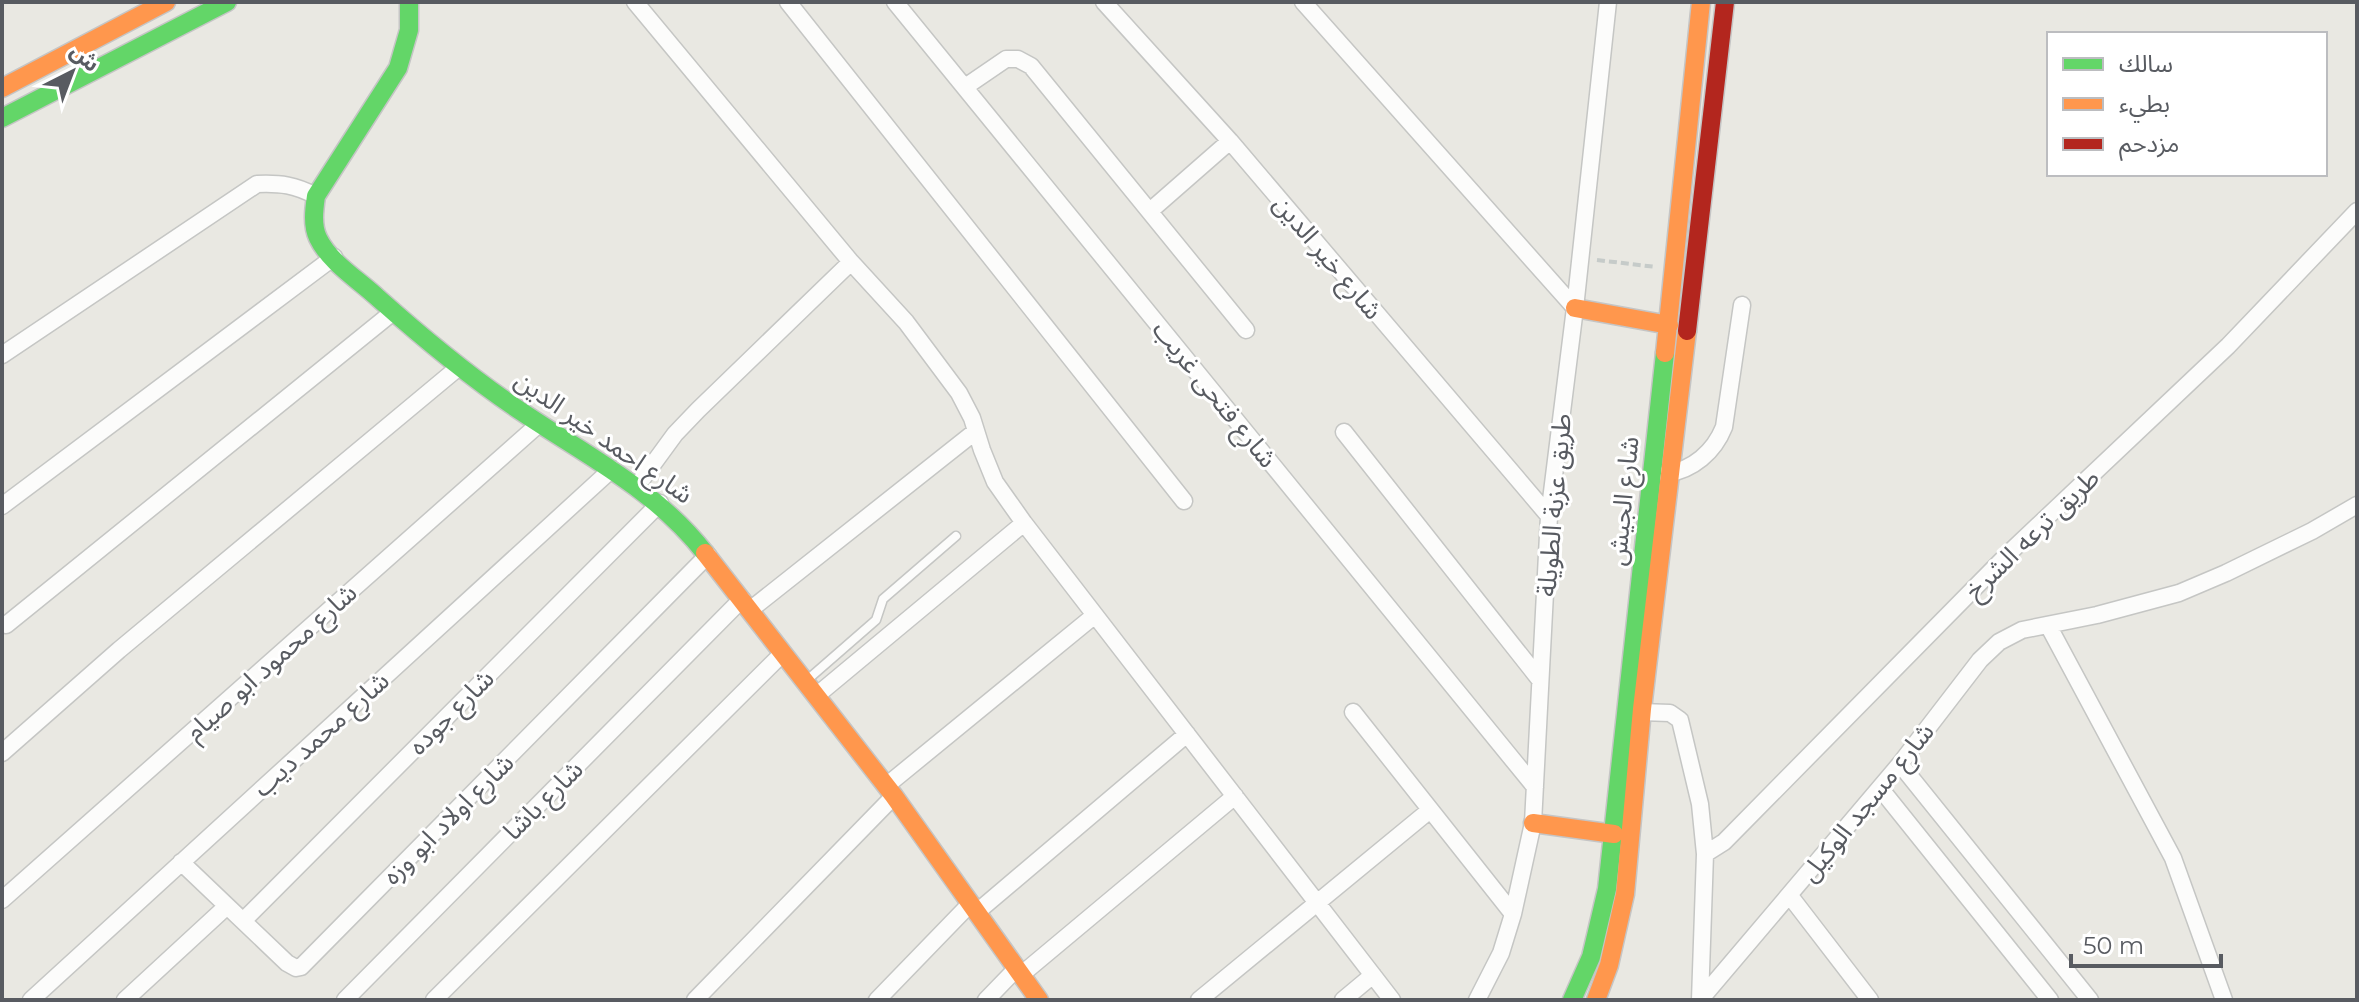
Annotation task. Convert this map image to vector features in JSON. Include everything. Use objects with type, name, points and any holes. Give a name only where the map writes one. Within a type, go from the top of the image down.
[{"type":"main road","points":[[2,88],[166,2]]},
{"type":"main road","points":[[2,118],[227,2]]},
{"type":"main road","points":[[316,196],[398,68],[409,30],[409,2]]},
{"type":"main road","name":"شارع الجيش","points":[[1574,1000],[1596,946],[1609,886],[1701,2]]},
{"type":"main road","name":"شارع الجيش","points":[[1596,1000],[1614,954],[1626,890],[1641,712],[1672,473],[1725,2]]},
{"type":"main road","name":"شارع احمد خير الدين","points":[[316,196],[313,213],[315,230],[322,245],[393,312],[459,367],[539,424],[637,486],[685,527],[890,791],[1039,1000]]},
{"type":"main road","points":[[1575,308],[1669,325]]},
{"type":"main road","points":[[1533,823],[1614,834]]},
{"type":"street","points":[[635,2],[933,357],[959,393],[972,418],[995,482],[1024,523],[1392,1000]]},
{"type":"street","points":[[788,2],[1184,501]]},
{"type":"street","name":"شارع فتحى غريب","points":[[895,2],[1535,787]]},
{"type":"street","name":"شارع خير الدين","points":[[1104,2],[1230,141],[1549,516]]},
{"type":"street","points":[[1303,2],[1575,308]]},
{"type":"street","name":"طريق عزبة الطويلة","points":[[1477,1000],[1501,953],[1533,823],[1549,516],[1608,2]]},
{"type":"street","points":[[965,87],[1006,59],[1018,59],[1031,66],[1246,330]]},
{"type":"street","points":[[1150,211],[1230,141]]},
{"type":"street","points":[[2,355],[257,184],[297,186],[316,196]]},
{"type":"street","name":"طريق ترعه الشرخ","points":[[1705,854],[1724,842],[2009,553],[2228,346],[2357,211]]},
{"type":"street","points":[[2,506],[334,257]]},
{"type":"street","points":[[637,486],[690,418],[851,262]]},
{"type":"street","points":[[1652,476],[1672,473],[1709,453],[1718,441],[1724,427],[1742,305]]},
{"type":"street","points":[[6,625],[393,312]]},
{"type":"street","points":[[2,753],[119,650],[459,367]]},
{"type":"street","name":"شارع محمود ابو صيام","points":[[2,900],[539,424]]},
{"type":"street","name":"شارع باشا","points":[[345,1000],[746,605],[976,431]]},
{"type":"street","points":[[1344,432],[1540,680]]},
{"type":"street","name":"شارع محمد ديب","points":[[31,1000],[612,469]]},
{"type":"street","name":"شارع جوده","points":[[243,921],[660,503]]},
{"type":"street","name":"شارع مسجد الوكيل","points":[[1700,1000],[1900,764],[1980,660],[1999,642],[2022,630],[2097,615],[2179,593],[2312,531],[2357,505]]},
{"type":"street","points":[[811,689],[1024,523]]},
{"type":"street","name":"شارع اولاد ابو وزه","points":[[181,862],[291,966],[296,968],[305,963],[708,555]]},
{"type":"street","points":[[695,1000],[890,791],[1095,615]]},
{"type":"street","points":[[2048,625],[2173,858],[2224,1000]]},
{"type":"street","points":[[434,1000],[783,653]]},
{"type":"street","points":[[1353,712],[1513,914]]},
{"type":"street","points":[[1641,712],[1670,713],[1680,720],[1700,804],[1705,854],[1700,1000]]},
{"type":"street","points":[[877,1000],[974,907],[1187,734]]},
{"type":"street","points":[[1900,764],[2090,1000]]},
{"type":"street","points":[[1880,788],[2050,1000]]},
{"type":"street","points":[[986,1000],[1235,796]]},
{"type":"street","points":[[1199,1000],[1430,810]]},
{"type":"street","points":[[1790,896],[1870,1000]]},
{"type":"street","points":[[125,1000],[227,906]]},
{"type":"street","points":[[1343,1000],[1373,975]]},
{"type":"lane","points":[[811,689],[876,620],[883,599],[956,536]]},
{"type":"path","points":[[1581,257],[1674,269]]},
{"type":"traffic: fast","points":[[2,118],[227,2]]},
{"type":"traffic: fast","points":[[409,2],[409,30],[398,68],[316,196],[314,223],[318,238],[337,263],[448,358],[503,399],[643,492],[705,553]]},
{"type":"traffic: fast","points":[[1572,1000],[1591,957],[1607,889],[1665,353]]},
{"type":"traffic: slow","points":[[2,88],[166,2]]},
{"type":"traffic: slow","points":[[1665,353],[1701,2]]},
{"type":"traffic: slow","points":[[1575,308],[1669,325]]},
{"type":"traffic: slow","points":[[1596,1000],[1609,965],[1625,894],[1642,709],[1687,331]]},
{"type":"traffic: slow","points":[[705,553],[894,796],[1039,1000]]},
{"type":"traffic: slow","points":[[1533,823],[1614,834]]},
{"type":"traffic: jam","points":[[1687,331],[1725,2]]}]
